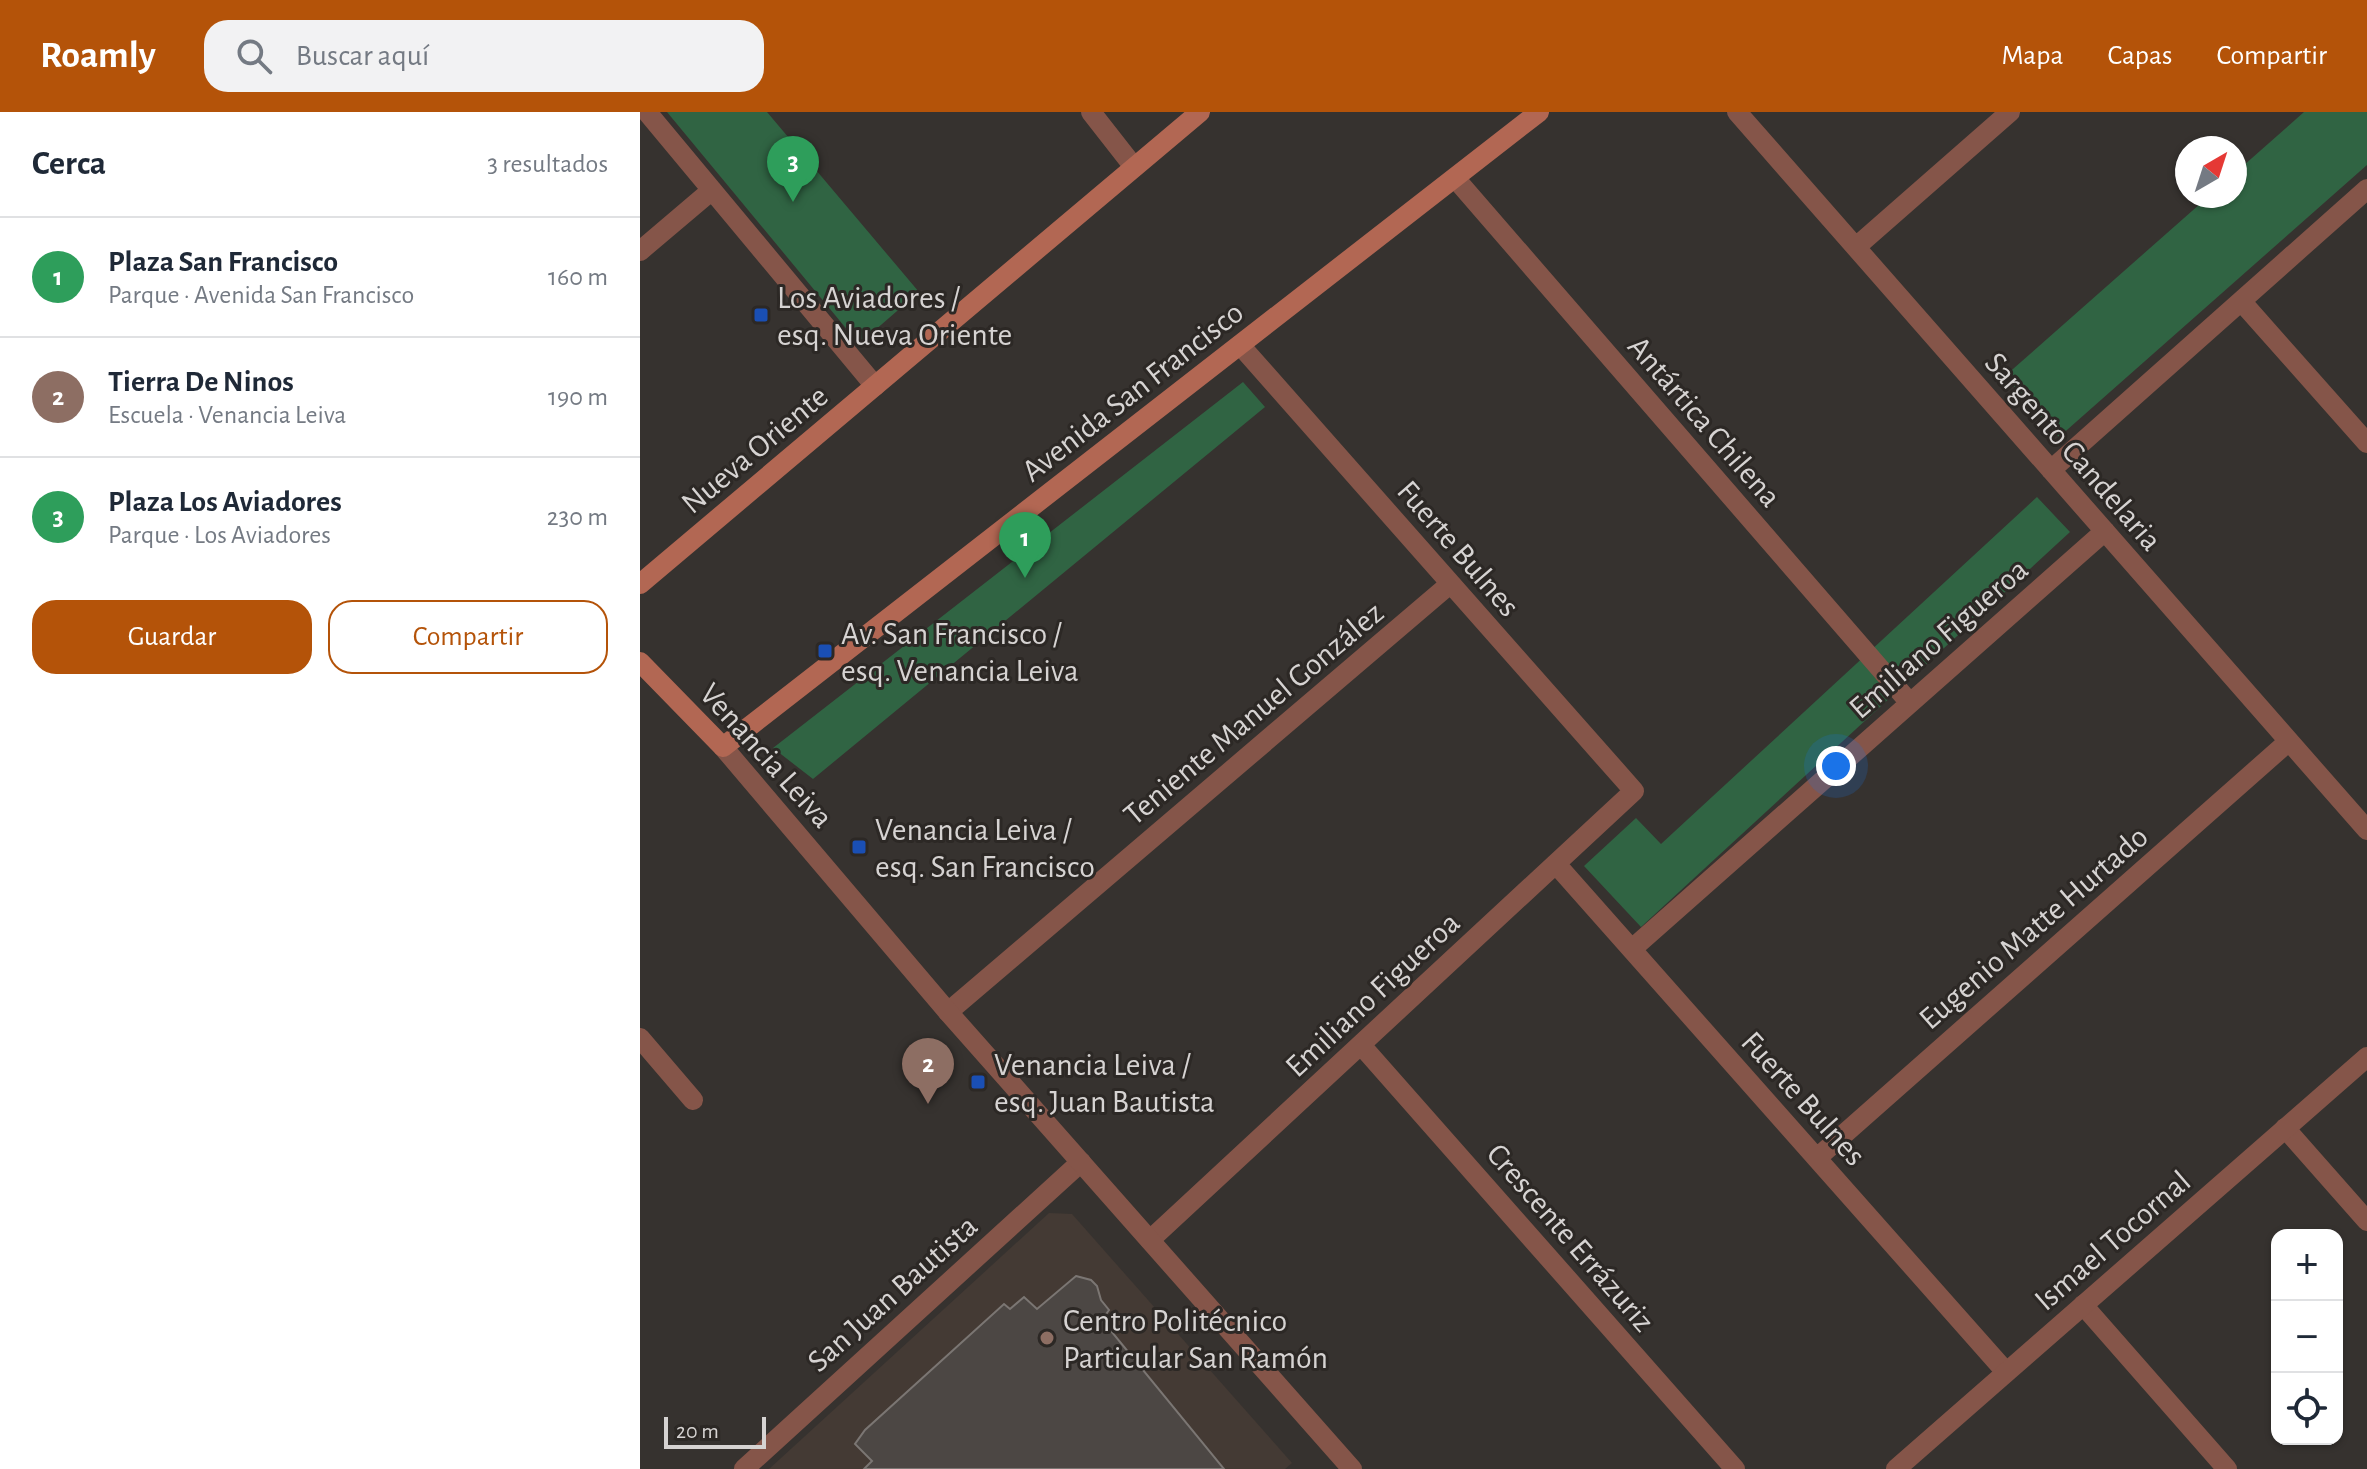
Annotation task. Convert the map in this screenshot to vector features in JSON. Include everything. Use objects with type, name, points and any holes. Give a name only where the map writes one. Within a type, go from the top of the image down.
[{"type":"main road","name":"Nueva Oriente","points":[[640,584],[1200,112]]},
{"type":"main road","name":"Avenida San Francisco","points":[[723,747],[1539,112]]},
{"type":"main road","name":"Venancia Leiva","points":[[640,662],[723,747]]},
{"type":"street","points":[[647,112],[875,386]]},
{"type":"street","points":[[1091,112],[1134,167]]},
{"type":"street","name":"Sargento Candelaria","points":[[1737,112],[2367,830]]},
{"type":"street","points":[[1856,247],[2010,112]]},
{"type":"street","name":"Antártica Chilena","points":[[1455,178],[1910,703]]},
{"type":"street","points":[[2051,470],[2367,189]]},
{"type":"street","points":[[640,251],[712,190]]},
{"type":"street","points":[[2241,301],[2367,443]]},
{"type":"street","name":"Fuerte Bulnes","points":[[1240,345],[1634,791]]},
{"type":"street","name":"Emiliano Figueroa","points":[[1632,949],[2105,531]]},
{"type":"street","name":"Teniente Manuel González","points":[[948,1012],[1450,584]]},
{"type":"street","name":"Eugenio Matte Hurtado","points":[[1817,1158],[2289,741]]},
{"type":"street","name":"Venancia Leiva","points":[[723,747],[948,1012],[1352,1469]]},
{"type":"street","name":"Emiliano Figueroa","points":[[1150,1240],[1634,791]]},
{"type":"street","name":"Fuerte Bulnes","points":[[1556,864],[2006,1372]]},
{"type":"street","points":[[640,1038],[693,1100]]},
{"type":"street","name":"Crescente Errázuriz","points":[[1361,1045],[1735,1469]]},
{"type":"street","name":"Ismael Tocornal","points":[[1896,1469],[2367,1057]]},
{"type":"street","points":[[2285,1128],[2367,1221]]},
{"type":"street","name":"San Juan Bautista","points":[[744,1469],[1081,1162]]},
{"type":"street","points":[[2083,1305],[2227,1469]]},
{"type":"shaded area","name":"Centro Politécnico Particular San Ramón","points":[[1049,1213],[1072,1214],[1292,1463],[1285,1469],[769,1469]]},
{"type":"green space","points":[[667,112],[767,112],[919,292],[859,344]]},
{"type":"green space","points":[[2304,112],[2367,112],[2367,165],[2059,437],[2005,376],[2195,208],[2247,208],[2247,162]]},
{"type":"green space","points":[[1243,382],[1265,407],[813,779],[773,748]]},
{"type":"green space","points":[[2037,497],[2070,532],[1641,927],[1584,866],[1636,818],[1661,844]]},
{"type":"building","points":[[1076,1276],[1091,1280],[1097,1286],[1101,1300],[1109,1310],[1102,1320],[1224,1469],[864,1469],[872,1461],[855,1444],[865,1430],[1004,1304],[1010,1309],[1024,1297],[1037,1309]]},
{"type":"place","name":"Plaza Los Aviadores","points":[[793,202]]},
{"type":"place","name":"Los Aviadores / esq. Nueva Oriente","points":[[761,315]]},
{"type":"place","name":"Plaza San Francisco","points":[[1025,578]]},
{"type":"place","name":"Av. San Francisco / esq. Venancia Leiva","points":[[825,651]]},
{"type":"place","name":"Venancia Leiva / esq. San Francisco","points":[[859,847]]},
{"type":"place","name":"Venancia Leiva / esq. Juan Bautista","points":[[978,1082]]},
{"type":"place","name":"Tierra De Ninos","points":[[928,1104]]},
{"type":"place","name":"Centro Politécnico Particular San Ramón","points":[[1047,1338]]}]
